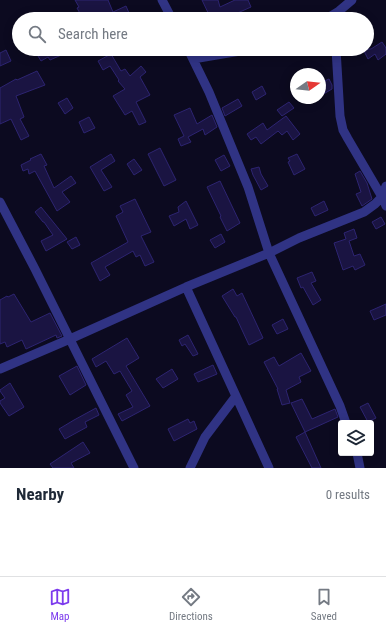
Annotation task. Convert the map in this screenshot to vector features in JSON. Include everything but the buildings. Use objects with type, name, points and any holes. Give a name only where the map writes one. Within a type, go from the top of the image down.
[{"type":"street","points":[[162,0],[168,12]]},
{"type":"street","points":[[342,12],[352,0]]},
{"type":"street","points":[[192,56],[209,92],[248,187],[269,253],[340,406],[345,420]]},
{"type":"street","points":[[193,59],[211,56]]},
{"type":"street","points":[[336,56],[338,102],[343,130],[386,206]]},
{"type":"street","points":[[0,369],[186,287],[269,253],[298,238],[364,212],[382,197],[386,186]]},
{"type":"street","points":[[0,202],[134,468]]},
{"type":"street","points":[[186,287],[269,468]]},
{"type":"street","points":[[190,468],[205,437],[236,396]]},
{"type":"street","points":[[358,456],[360,468]]}]
